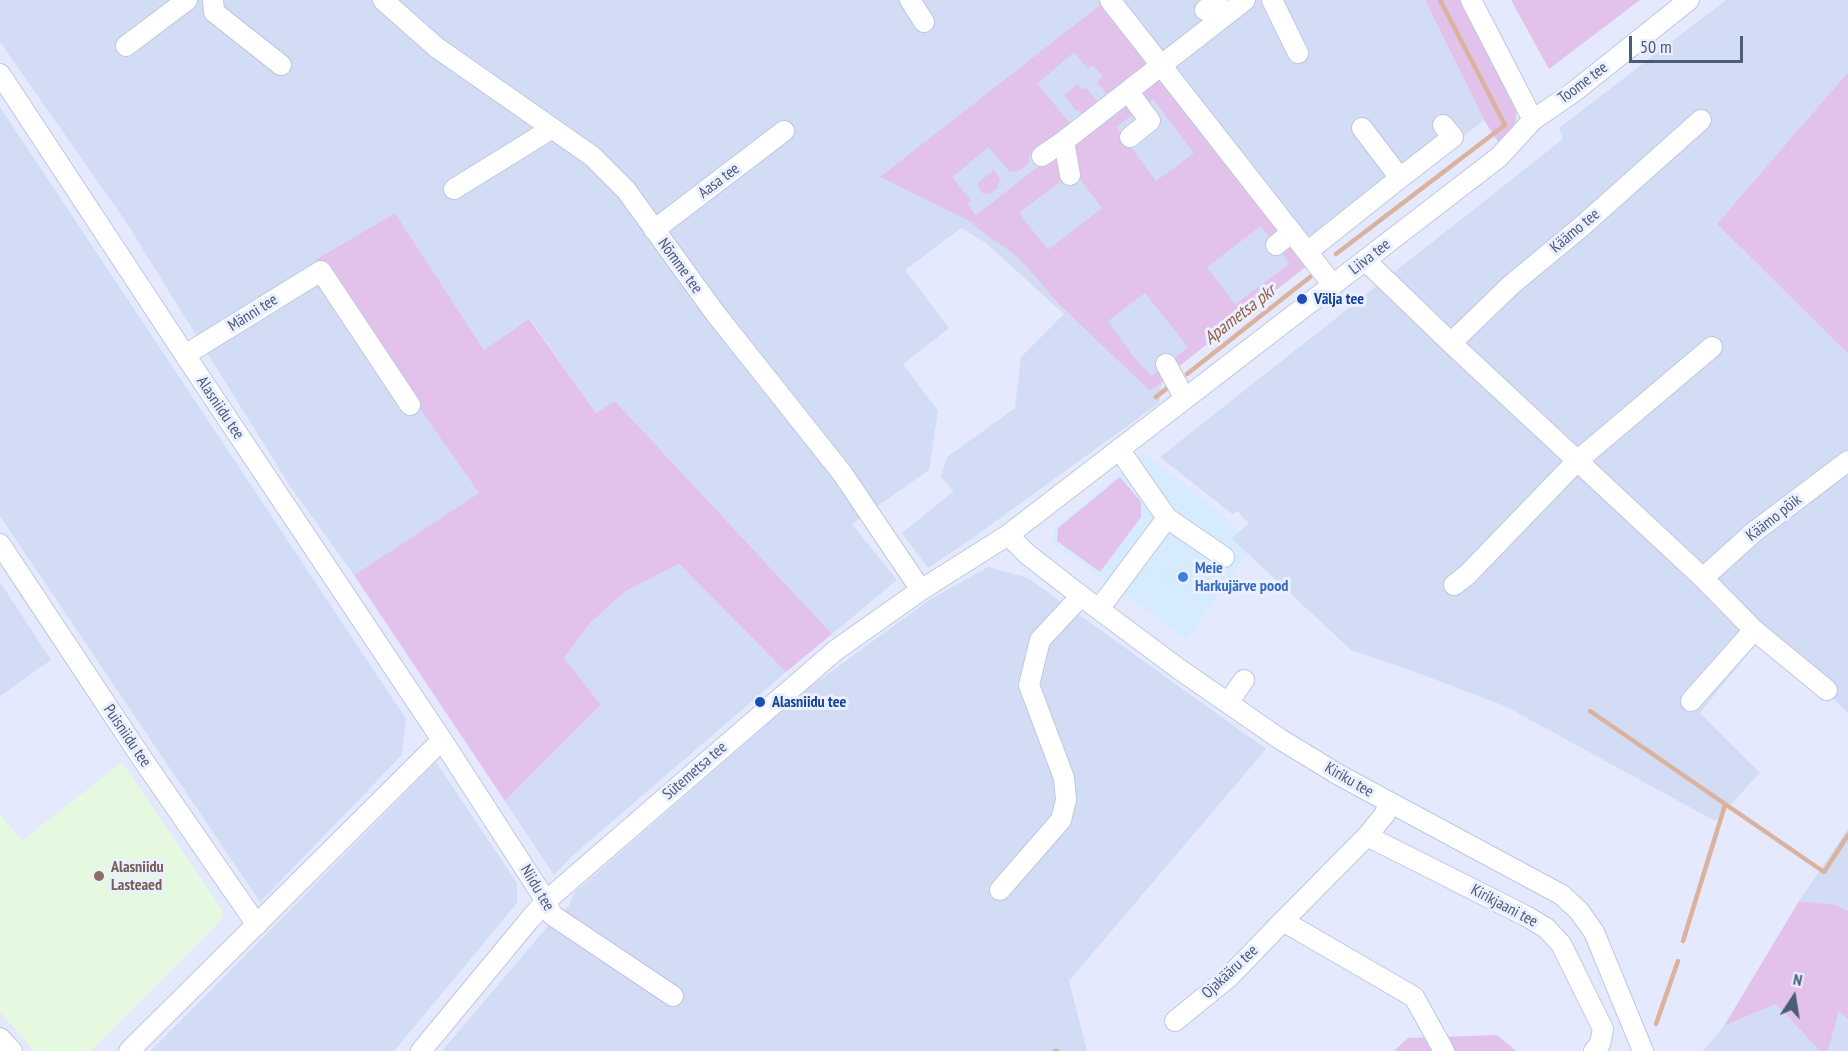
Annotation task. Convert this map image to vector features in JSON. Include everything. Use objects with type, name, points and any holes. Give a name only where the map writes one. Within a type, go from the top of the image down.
[{"type":"street","points":[[126,46],[187,0]]},
{"type":"street","points":[[213,0],[214,12],[281,64]]},
{"type":"street","name":"Nõmme tee","points":[[383,0],[436,47],[592,156],[626,190],[715,313],[842,473],[921,590]]},
{"type":"street","points":[[910,0],[924,22]]},
{"type":"street","points":[[1110,0],[1160,67],[1333,285]]},
{"type":"street","points":[[1042,156],[1245,0]]},
{"type":"street","points":[[1272,0],[1298,53]]},
{"type":"street","points":[[1471,0],[1533,120]]},
{"type":"street","name":"Toome tee","points":[[1533,120],[1575,92],[1689,0]]},
{"type":"street","name":"Alasniidu tee","points":[[0,74],[442,740]]},
{"type":"street","points":[[1128,91],[1150,121],[1130,137]]},
{"type":"street","name":"Liiva tee","points":[[1008,535],[1499,157],[1533,120]]},
{"type":"street","name":"Käämo tee","points":[[1450,343],[1511,285],[1581,227],[1701,120]]},
{"type":"street","points":[[1307,252],[1453,137],[1443,125]]},
{"type":"street","points":[[1362,128],[1400,178]]},
{"type":"street","points":[[454,189],[551,129]]},
{"type":"street","name":"Aasa tee","points":[[654,230],[784,132]]},
{"type":"street","points":[[1064,141],[1070,175]]},
{"type":"street","points":[[1275,245],[1292,232]]},
{"type":"street","points":[[1365,260],[1450,343],[1703,578],[1754,630],[1827,690]]},
{"type":"street","name":"Männi tee","points":[[185,355],[321,271],[410,405]]},
{"type":"street","points":[[1454,585],[1467,575],[1577,461],[1712,347]]},
{"type":"street","points":[[1166,364],[1185,399]]},
{"type":"street","points":[[1119,449],[1167,518],[1224,557]]},
{"type":"street","name":"Käämo põik","points":[[1703,578],[1754,532],[1848,461]]},
{"type":"street","points":[[1099,609],[1167,518]]},
{"type":"street","name":"Sütemetsa tee","points":[[421,1051],[546,901],[601,852],[836,650],[921,590],[1008,535]]},
{"type":"street","name":"Kiriku tee","points":[[1008,535],[1027,554],[1081,596],[1179,669],[1280,739],[1339,775],[1562,895],[1579,911],[1594,932],[1643,1051]]},
{"type":"street","name":"Puisniidu tee","points":[[0,544],[143,760],[257,925]]},
{"type":"street","points":[[1000,890],[1061,820],[1066,800],[1064,778],[1029,686],[1040,640],[1081,596]]},
{"type":"street","points":[[1691,700],[1754,630]]},
{"type":"street","points":[[1228,703],[1244,680]]},
{"type":"street","points":[[129,1051],[442,740]]},
{"type":"street","name":"Niidu tee","points":[[442,740],[546,901],[552,915],[673,996]]},
{"type":"street","points":[[1389,802],[1385,814],[1367,836],[1283,921],[1414,997],[1444,1051]]},
{"type":"street","name":"Kirikjaani tee","points":[[1367,836],[1546,928],[1561,944],[1603,1029],[1600,1044],[1594,1051]]},
{"type":"street","name":"Ojakääru tee","points":[[1175,1021],[1228,977],[1283,921]]},
{"type":"street","points":[[0,1038],[12,1051]]},
{"type":"shaded area","points":[[0,0],[1425,0],[1484,120],[1163,374],[1159,403],[928,568],[902,533],[954,491],[941,477],[947,457],[1015,408],[1021,357],[1064,314],[986,243],[961,228],[905,270],[949,328],[903,364],[938,411],[929,470],[852,524],[897,580],[832,634],[615,401],[596,413],[530,319],[484,350],[395,213],[315,260],[479,493],[354,575],[290,486],[124,219],[0,42]]},
{"type":"shaded area","points":[[1425,0],[1461,0],[1517,108],[1515,131],[1500,145],[1484,120]]},
{"type":"shaded area","points":[[1511,0],[1640,0],[1549,69]]},
{"type":"shaded area","points":[[1726,0],[1848,0],[1848,72],[1717,224],[1848,354],[1848,713],[1830,696],[1756,644],[1700,713],[1760,773],[1715,821],[1505,706],[1351,650],[1231,538],[1249,524],[1238,511],[1232,514],[1160,457],[1563,139],[1559,128]]},
{"type":"shaded area","points":[[1104,2],[1150,67],[1113,95],[1106,93],[1097,82],[1103,77],[1093,65],[1088,69],[1074,52],[1037,84],[1069,122],[1071,128],[1030,154],[1029,163],[1017,172],[1009,171],[989,147],[952,177],[971,201],[967,204],[976,215],[1057,152],[1065,178],[1019,213],[1048,250],[1102,208],[1074,171],[1071,147],[1127,100],[1136,112],[1116,127],[1156,181],[1194,153],[1153,99],[1146,105],[1139,95],[1154,80],[1165,81],[1281,229],[1272,240],[1261,226],[1207,267],[1235,304],[1290,264],[1278,248],[1287,240],[1308,265],[1177,368],[1172,360],[1188,347],[1145,293],[1108,321],[1133,356],[1151,376],[1162,368],[1169,377],[1150,391],[1059,304],[1018,257],[970,221],[880,177]]},
{"type":"shaded area","points":[[1848,72],[1848,354],[1717,224]]},
{"type":"shaded area","points":[[1078,84],[1082,89],[1086,88],[1097,101],[1097,109],[1088,115],[1076,111],[1064,95]]},
{"type":"shaded area","points":[[0,107],[406,719],[402,755],[260,902],[0,516]]},
{"type":"shaded area","points":[[994,170],[1000,179],[997,189],[989,194],[982,193],[977,184]]},
{"type":"shaded area","points":[[395,213],[484,350],[529,319],[596,413],[615,401],[832,634],[786,672],[679,564],[626,591],[591,622],[564,658],[601,705],[505,801],[354,575],[479,493],[315,260]]},
{"type":"shaded area","points":[[1145,453],[1227,519],[1238,532],[1231,538],[1248,554],[1186,639],[1051,542],[1055,528]]},
{"type":"shaded area","points":[[1120,477],[1141,502],[1141,517],[1100,572],[1057,541],[1058,528]]},
{"type":"shaded area","points":[[679,564],[786,672],[571,857],[554,875],[505,801],[601,705],[563,659],[591,622],[626,591]]},
{"type":"shaded area","points":[[988,567],[1028,578],[1266,749],[1069,981],[1087,1051],[442,1051],[558,914],[569,906],[574,893],[810,687],[928,601]]},
{"type":"shaded area","points":[[0,582],[51,660],[0,696]]},
{"type":"shaded area","name":"Alasniidu Lasteaed","points":[[122,762],[223,911],[222,919],[91,1051],[34,1051],[0,1012],[0,814],[22,841]]},
{"type":"shaded area","points":[[436,762],[517,883],[517,903],[394,1051],[151,1051]]},
{"type":"shaded area","points":[[1848,829],[1848,911],[1836,905],[1799,901]]},
{"type":"shaded area","points":[[1799,901],[1836,905],[1848,911],[1848,1019],[1839,1011],[1828,1051],[1820,1051],[1776,1004],[1724,1026]]},
{"type":"shaded area","points":[[1776,1004],[1820,1051],[1703,1051],[1724,1026]]},
{"type":"shaded area","points":[[1839,1010],[1848,1019],[1848,1051],[1828,1051]]},
{"type":"shaded area","points":[[1497,1035],[1516,1051],[1394,1051],[1408,1038]]},
{"type":"waterway","points":[[1336,254],[1505,125],[1440,0]]},
{"type":"waterway","name":"Apametsa pkr","points":[[1187,374],[1310,277]]},
{"type":"waterway","name":"Apametsa pkr","points":[[1156,397],[1171,385]]},
{"type":"waterway","points":[[1590,711],[1824,872],[1848,835]]},
{"type":"waterway","points":[[1683,941],[1725,805]]},
{"type":"waterway","points":[[1656,1024],[1678,961]]},
{"type":"place","name":"Välja tee","points":[[1302,299]]},
{"type":"place","name":"Meie Harkujärve pood","points":[[1183,577]]},
{"type":"place","name":"Alasniidu tee","points":[[760,702]]},
{"type":"place","name":"Alasniidu Lasteaed","points":[[99,876]]}]
